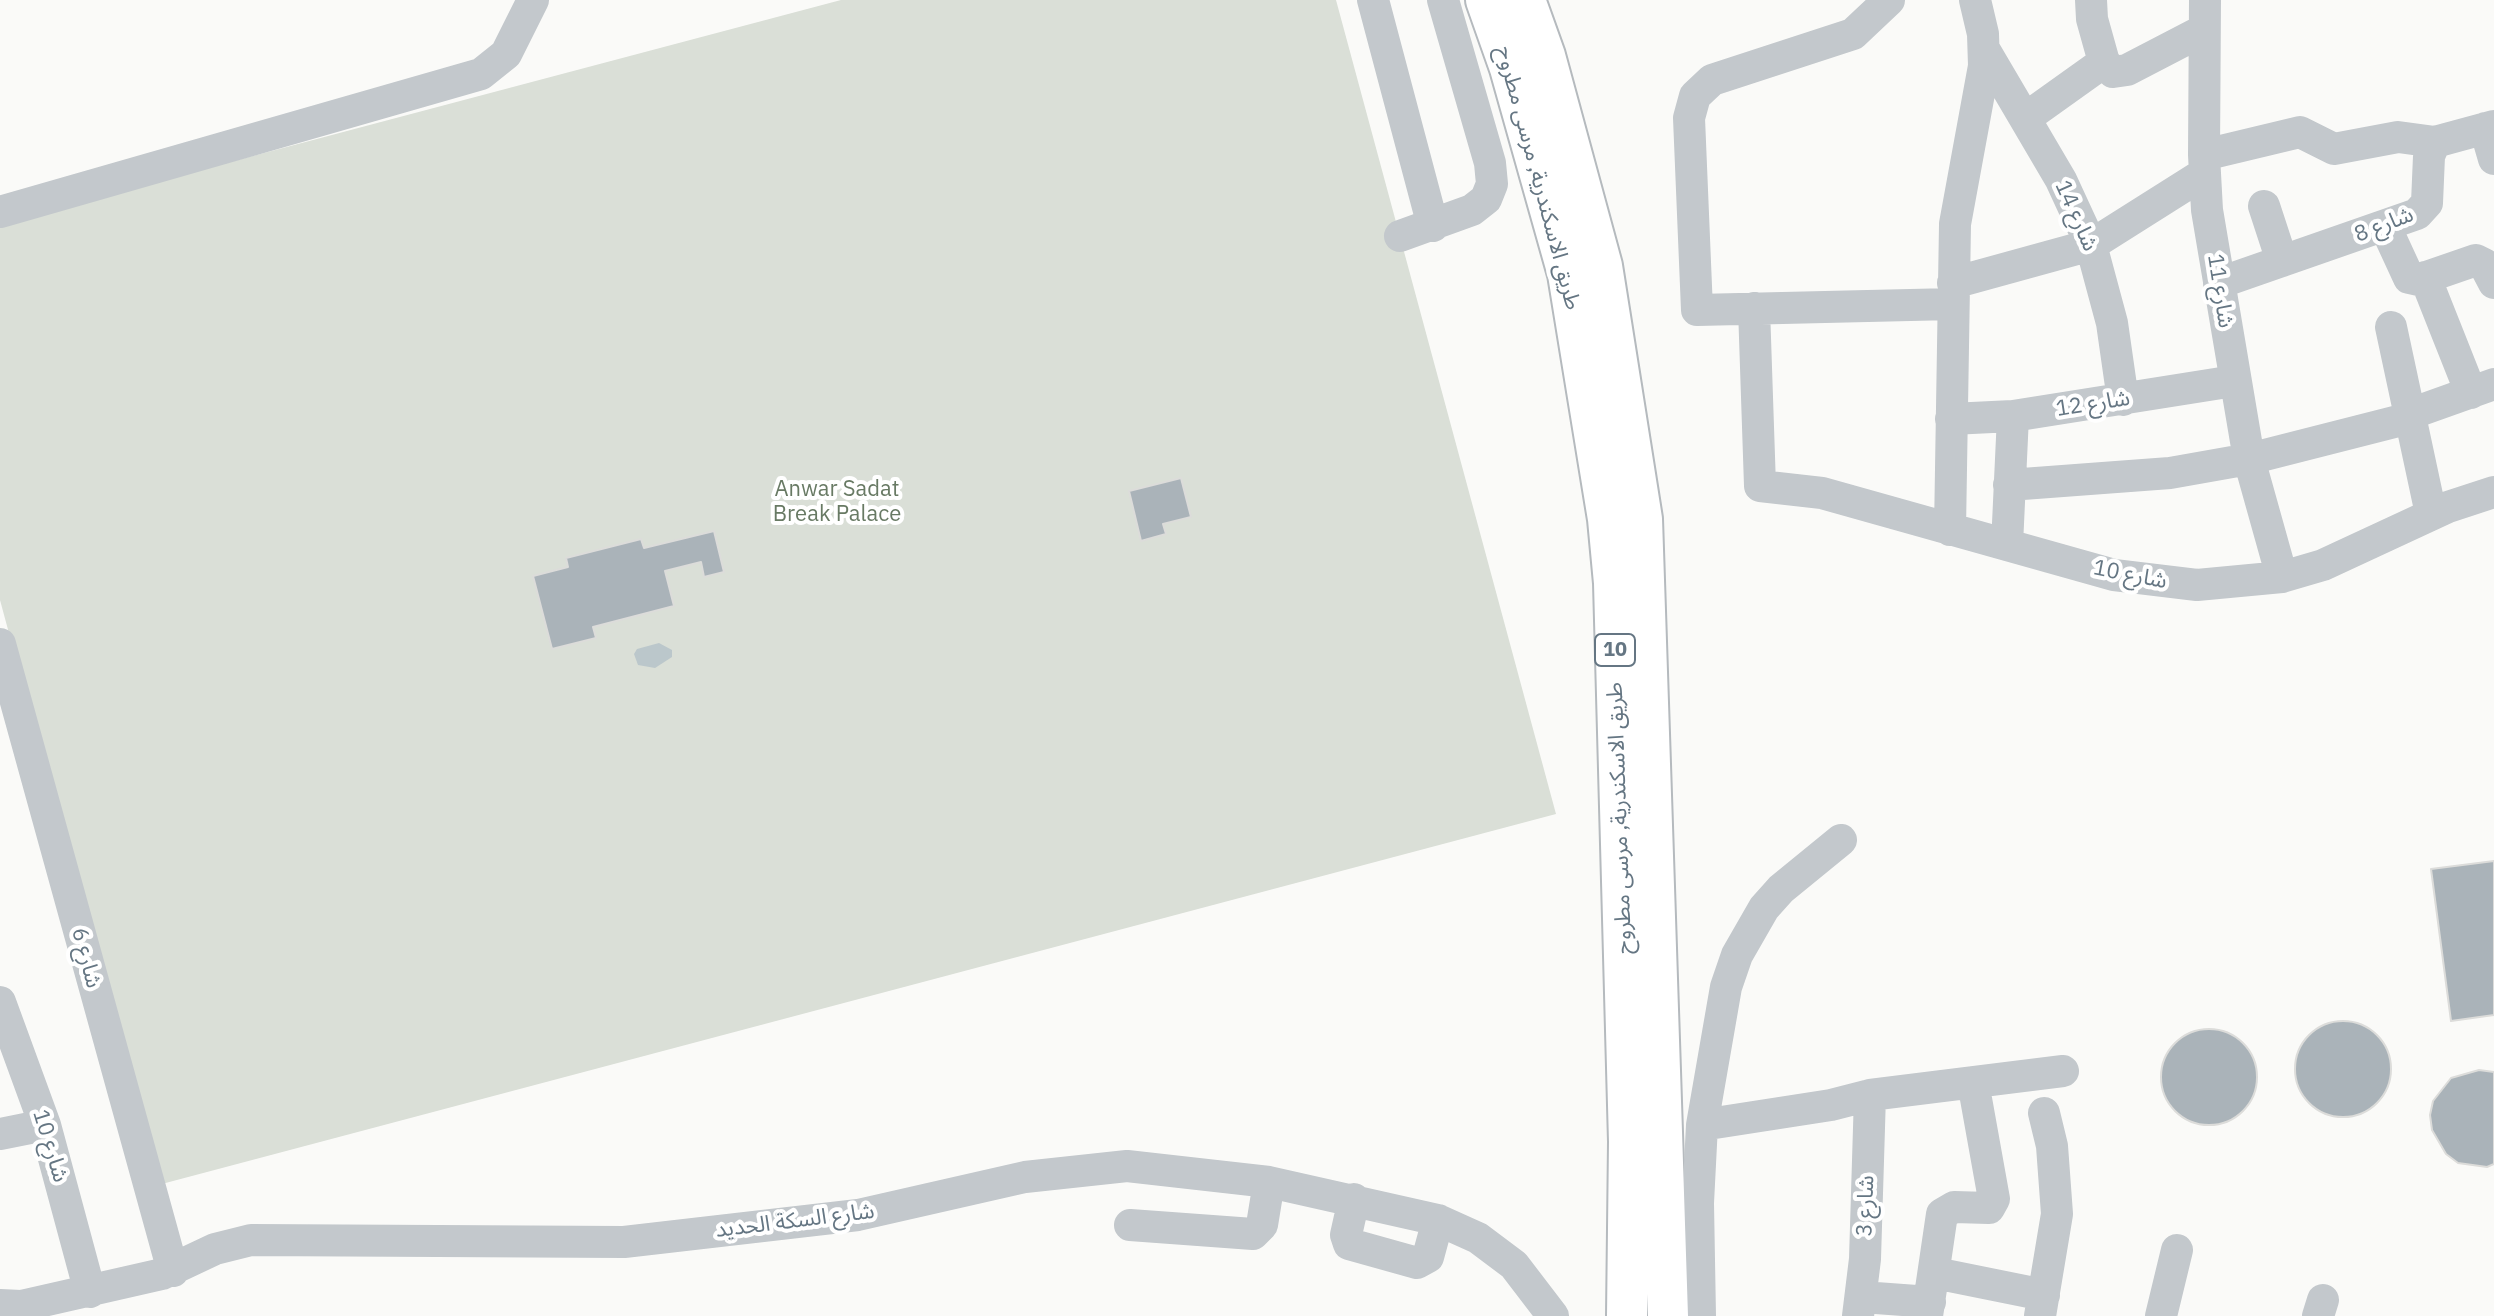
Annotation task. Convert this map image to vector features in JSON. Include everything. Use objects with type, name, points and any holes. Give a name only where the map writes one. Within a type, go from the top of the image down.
[{"type":"main road","name":"طريق الاسكندرية, مرسى مطروح","points":[[1486,0],[1510,68],[1568,274],[1612,550],[1629,1142],[1627,1316]]},
{"type":"main road","name":"طريق الاسكندرية, مرسى مطروح","points":[[1525,0],[1545,56],[1602,266],[1642,519],[1668,1316]]},
{"type":"street","points":[[0,212],[481,74],[506,54],[533,0]]},
{"type":"street","points":[[1373,0],[1433,226]]},
{"type":"street","points":[[1400,236],[1472,210],[1486,199],[1492,184],[1490,163],[1443,0]]},
{"type":"street","points":[[1889,0],[1853,34],[1712,80],[1695,96],[1690,107],[1697,310],[1953,294],[2091,245],[2204,164],[2300,132],[2334,149],[2398,137],[2435,142],[2490,127],[2494,159]]},
{"type":"street","points":[[1950,530],[1953,294],[1958,193],[1982,82],[1984,49],[1975,0]]},
{"type":"street","points":[[2091,0],[2092,19],[2104,62],[2108,68],[2120,73],[2204,15]]},
{"type":"street","name":"شارع 11","points":[[2204,15],[2204,164],[2219,283],[2249,459],[2282,577]]},
{"type":"street","name":"شارع 14","points":[[1984,49],[2027,117],[2091,245],[2112,323],[2123,400]]},
{"type":"street","points":[[2027,117],[2104,62]]},
{"type":"street","name":"شارع 8","points":[[2219,283],[2417,214],[2427,203],[2429,156],[2435,142]]},
{"type":"street","points":[[2264,206],[2282,261]]},
{"type":"street","points":[[2385,226],[2406,275],[2413,280],[2476,260],[2484,264],[2492,275]]},
{"type":"street","points":[[2009,485],[2116,478],[2249,459],[2410,416],[2483,389],[2425,277]]},
{"type":"street","name":"شارع 10","points":[[1754,308],[1760,486],[1801,488],[2155,583],[2239,584],[2282,577],[2362,549],[2431,514],[2494,492]]},
{"type":"street","points":[[2391,327],[2431,514]]},
{"type":"street","name":"شارع 12","points":[[1951,419],[2013,416],[2234,381]]},
{"type":"street","points":[[2007,545],[2013,416]]},
{"type":"street","name":"شارع 6","points":[[1,655],[173,1271]]},
{"type":"street","points":[[1700,1316],[1698,1203],[1702,1125],[1726,987],[1742,944],[1781,889],[1841,840]]},
{"type":"street","name":"شارع 10","points":[[0,1002],[45,1125],[90,1292]]},
{"type":"street","points":[[1702,1125],[1831,1105],[1870,1095],[2063,1071]]},
{"type":"street","points":[[1931,1297],[1942,1214],[1954,1207],[1989,1208],[1994,1199],[1973,1082]]},
{"type":"street","name":"شارع 3","points":[[1860,1307],[1870,1095]]},
{"type":"street","points":[[1860,1307],[1931,1297],[2042,1305],[2057,1214],[2052,1146],[2044,1113]]},
{"type":"street","points":[[0,1134],[45,1125]]},
{"type":"street","name":"شارع السكة الحديد","points":[[0,1305],[21,1306],[173,1271],[215,1249],[251,1240],[624,1242],[858,1215],[1025,1177],[1093,1167],[1162,1168],[1269,1182],[1438,1220],[1478,1238],[1514,1265],[1553,1316]]},
{"type":"street","points":[[1130,1225],[1253,1234],[1262,1225],[1269,1182]]},
{"type":"street","points":[[1354,1199],[1346,1235],[1349,1244],[1417,1263],[1428,1257],[1438,1220]]},
{"type":"street","points":[[2161,1316],[2177,1250]]},
{"type":"green space","name":"Anwar Sadat Break Palace","points":[[841,0],[1336,0],[1556,814],[158,1185],[0,600],[0,223]]},
{"type":"shaded area","points":[[659,643],[672,650],[672,657],[655,668],[638,665],[634,654],[637,649]]},
{"type":"building","points":[[1181,478],[1191,517],[1163,524],[1166,534],[1141,541],[1129,491]]},
{"type":"building","points":[[714,531],[724,572],[704,577],[701,562],[665,571],[674,606],[593,627],[596,638],[552,649],[533,576],[568,567],[566,558],[641,539],[644,548]]},
{"type":"building","points":[[2494,861],[2494,1015],[2451,1021],[2431,869]]},
{"type":"building","points":[[2343,1021],[2362,1024],[2377,1035],[2388,1050],[2391,1069],[2388,1088],[2377,1103],[2362,1114],[2343,1117],[2324,1114],[2309,1103],[2298,1088],[2295,1069],[2298,1050],[2309,1035],[2324,1024]]},
{"type":"building","points":[[2200,1029],[2218,1029],[2236,1037],[2249,1050],[2257,1068],[2254,1096],[2236,1117],[2218,1125],[2200,1125],[2182,1117],[2169,1104],[2161,1086],[2161,1068],[2169,1050],[2182,1037]]},
{"type":"building","points":[[2479,1070],[2494,1072],[2494,1164],[2487,1167],[2458,1163],[2446,1154],[2432,1130],[2430,1115],[2433,1101],[2451,1078]]}]
